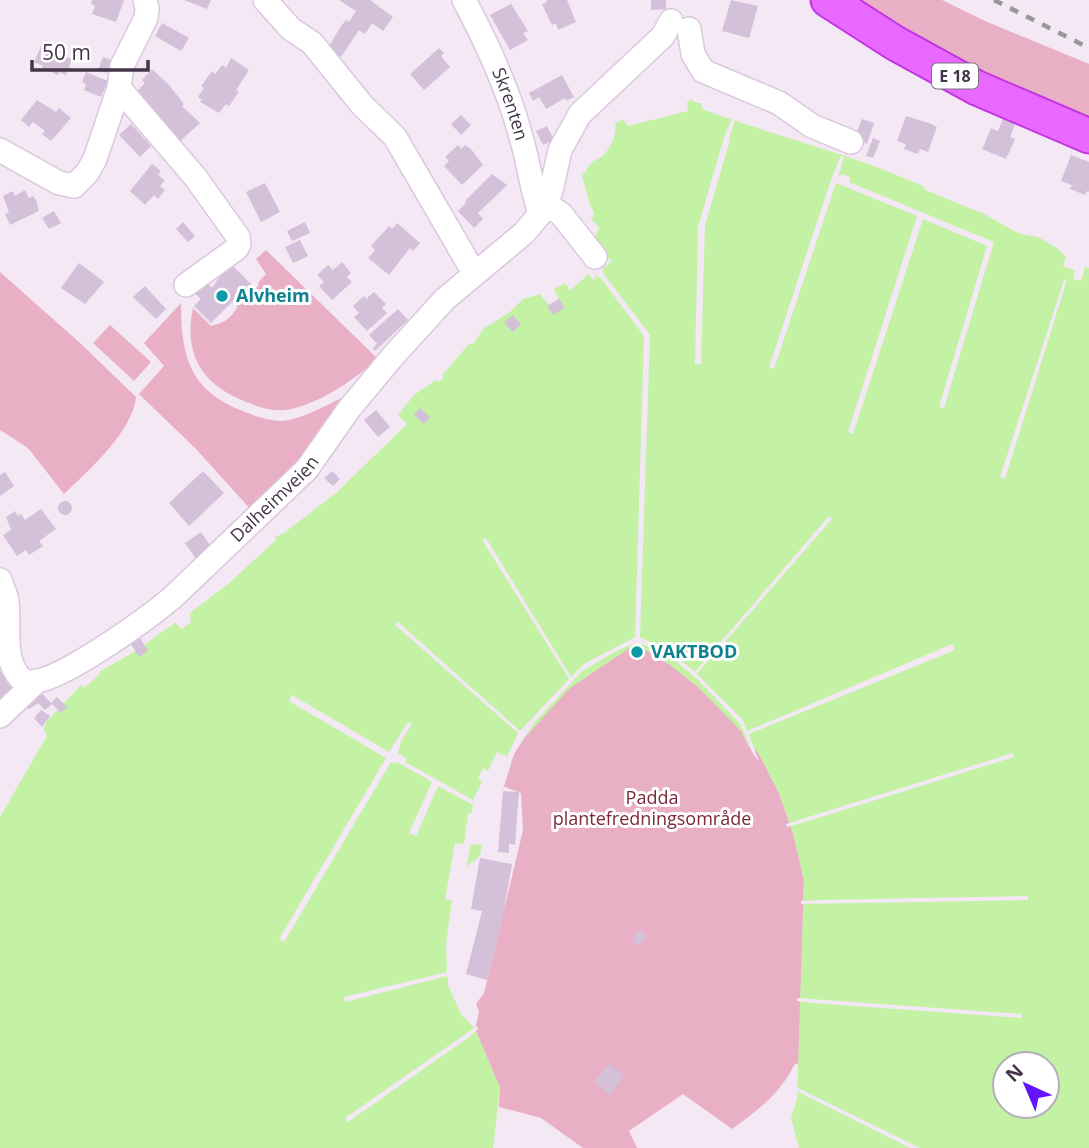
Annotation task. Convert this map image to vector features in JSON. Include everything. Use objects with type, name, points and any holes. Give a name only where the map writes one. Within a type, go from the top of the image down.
[{"type":"highway","name":"E 18","points":[[828,0],[895,43],[966,82],[1089,136]]},
{"type":"street","points":[[0,150],[59,183],[75,188],[95,159],[119,88],[122,66],[146,18],[145,0]]},
{"type":"street","points":[[265,0],[291,29],[312,43],[358,99],[395,137],[474,273]]},
{"type":"street","name":"Skrenten","points":[[464,0],[506,89],[543,208]]},
{"type":"street","name":"Dalheimveien","points":[[0,716],[37,681],[69,667],[148,618],[307,469],[349,409],[394,355],[445,299],[474,273],[511,246],[543,208],[555,178],[560,150],[580,114],[663,36],[680,25],[703,71],[779,103],[811,126],[851,142]]},
{"type":"street","points":[[119,88],[195,178],[238,237],[239,244],[236,249],[186,285]]},
{"type":"street","points":[[543,208],[561,214],[595,257]]},
{"type":"street","points":[[0,580],[7,599],[10,653],[16,674],[21,680],[37,681]]},
{"type":"green space","points":[[844,0],[942,0],[1089,64],[1089,121],[1010,93]]},
{"type":"green space","points":[[266,250],[378,359],[329,394],[289,409],[260,407],[219,388],[200,367],[191,341],[193,308],[211,326],[227,319],[266,274],[256,259]]},
{"type":"green space","points":[[0,272],[136,397],[133,410],[118,437],[64,494],[28,448],[0,430]]},
{"type":"green space","points":[[181,303],[183,341],[193,372],[213,395],[229,405],[263,418],[285,421],[319,409],[364,386],[318,446],[254,513],[195,448],[139,394],[164,366],[144,343]]},
{"type":"green space","points":[[110,325],[151,362],[134,381],[93,343]]},
{"type":"green space","name":"Padda plantefredningsområde","points":[[637,644],[704,681],[758,752],[779,793],[793,833],[804,880],[799,1063],[795,1064],[768,1101],[732,1129],[683,1094],[629,1131],[637,1148],[583,1148],[541,1118],[499,1107],[500,1088],[475,1029],[479,1012],[476,1004],[484,993],[523,830],[521,793],[502,786],[511,760],[520,742],[576,678],[619,650]]},
{"type":"shaded area","points":[[691,99],[701,103],[702,109],[896,175],[984,214],[1020,234],[1038,237],[1057,248],[1066,257],[1063,266],[1075,271],[1073,279],[1081,281],[1085,267],[1089,268],[1089,1148],[799,1148],[791,1118],[797,1100],[804,880],[793,833],[779,793],[758,752],[748,746],[741,731],[698,687],[670,665],[634,645],[570,688],[518,745],[482,819],[480,856],[467,866],[455,913],[448,957],[448,985],[461,1014],[475,1029],[500,1088],[493,1148],[0,1148],[0,817],[47,736],[44,730],[46,722],[81,685],[84,688],[99,672],[134,652],[175,623],[182,629],[191,622],[190,613],[228,584],[276,540],[275,537],[336,493],[407,424],[398,415],[414,395],[436,380],[438,382],[443,379],[443,374],[468,345],[474,343],[483,329],[510,312],[523,299],[540,294],[549,305],[559,299],[554,289],[565,283],[570,291],[591,270],[598,277],[604,272],[602,270],[611,261],[593,241],[599,228],[592,220],[594,212],[582,176],[593,161],[610,147],[615,135],[615,124],[623,119],[628,126],[688,111],[687,102]]},
{"type":"pier","points":[[732,118],[735,119],[730,140],[705,225],[701,364],[695,364],[698,227]]},
{"type":"pier","points":[[841,156],[844,157],[838,178],[842,174],[850,177],[849,182],[994,242],[944,408],[939,407],[987,246],[923,219],[853,434],[848,432],[917,216],[836,183],[774,369],[769,367]]},
{"type":"pier","points":[[606,256],[611,261],[602,269],[603,273],[650,335],[640,637],[672,653],[695,672],[829,516],[832,519],[697,674],[743,720],[747,731],[952,644],[955,650],[749,734],[759,762],[741,725],[698,680],[671,657],[646,645],[633,644],[616,651],[581,672],[534,723],[514,754],[502,793],[485,820],[484,845],[471,844],[451,948],[452,984],[460,1002],[453,998],[447,976],[345,1002],[344,997],[447,972],[446,944],[452,900],[445,899],[455,843],[464,844],[468,814],[471,814],[473,805],[438,786],[416,836],[409,833],[432,782],[397,762],[391,762],[284,942],[279,939],[386,758],[289,701],[292,695],[389,752],[408,722],[412,724],[401,741],[398,753],[407,759],[405,762],[473,800],[482,782],[478,779],[483,768],[488,771],[497,752],[507,757],[518,733],[395,625],[398,622],[520,731],[569,679],[482,540],[486,538],[571,677],[584,664],[635,637],[644,336],[600,277],[592,271],[596,278],[593,280],[587,271],[590,266],[598,272]]},
{"type":"pier","points":[[1070,270],[1005,479],[1000,477],[1064,280],[1066,281]]},
{"type":"pier","points":[[1013,753],[1014,757],[805,822],[787,827],[786,824]]},
{"type":"pier","points":[[1028,896],[1028,900],[801,904],[801,901],[819,900]]},
{"type":"pier","points":[[797,998],[1022,1014],[1022,1018],[813,1003],[797,1001]]},
{"type":"pier","points":[[477,1026],[478,1029],[472,1035],[348,1122],[345,1118]]},
{"type":"pier","points":[[794,1086],[920,1148],[910,1148],[804,1095],[794,1089]]},
{"type":"building","points":[[92,0],[124,0],[116,22],[92,14],[95,6],[91,4]]},
{"type":"building","points":[[184,0],[211,0],[207,9]]},
{"type":"building","points":[[339,0],[370,0],[393,17],[383,31],[372,23],[365,34],[359,30],[341,57],[328,48],[341,26],[346,20],[349,22],[356,11]]},
{"type":"building","points":[[546,0],[567,0],[576,22],[558,30],[556,23],[552,25],[542,4],[547,2]]},
{"type":"building","points":[[651,0],[666,0],[666,9],[651,10]]},
{"type":"building","points":[[731,0],[758,6],[749,38],[722,31]]},
{"type":"building","points":[[511,4],[528,31],[523,33],[528,40],[510,50],[490,15]]},
{"type":"building","points":[[162,23],[189,38],[181,51],[155,36]]},
{"type":"building","points":[[41,46],[72,59],[66,75],[59,72],[58,75],[34,62]]},
{"type":"building","points":[[439,48],[444,53],[441,56],[450,67],[424,90],[410,74]]},
{"type":"building","points":[[103,57],[111,60],[107,73],[98,70]]},
{"type":"building","points":[[231,58],[249,70],[236,90],[239,92],[229,106],[226,104],[219,113],[200,102],[202,100],[198,97],[204,88],[201,86],[212,71],[215,74],[222,65],[226,68]]},
{"type":"building","points":[[152,69],[169,85],[184,104],[182,106],[200,123],[175,146],[130,98],[145,83],[142,80]]},
{"type":"building","points":[[86,72],[108,81],[101,97],[84,90],[86,84],[82,82]]},
{"type":"building","points":[[562,75],[574,97],[566,101],[565,98],[546,109],[539,97],[533,101],[529,93]]},
{"type":"building","points":[[37,100],[56,112],[59,108],[71,118],[51,141],[42,134],[45,131],[33,122],[29,127],[21,120]]},
{"type":"building","points":[[461,115],[471,125],[461,135],[451,124]]},
{"type":"building","points":[[906,116],[937,127],[928,152],[920,149],[918,154],[904,149],[906,144],[897,141]]},
{"type":"building","points":[[862,119],[874,123],[867,144],[863,145],[854,139]]},
{"type":"building","points":[[1003,119],[1015,125],[1010,137],[1015,139],[1006,159],[982,149],[991,128],[998,131]]},
{"type":"building","points":[[131,124],[151,146],[140,157],[119,135]]},
{"type":"building","points":[[547,126],[554,140],[543,145],[536,131]]},
{"type":"building","points":[[873,138],[880,141],[873,158],[866,156]]},
{"type":"building","points":[[458,145],[461,149],[465,145],[471,149],[483,165],[462,185],[444,166],[449,161],[445,157]]},
{"type":"building","points":[[1071,155],[1089,162],[1089,192],[1085,195],[1070,189],[1072,185],[1061,181]]},
{"type":"building","points":[[152,164],[161,171],[158,175],[165,180],[160,186],[165,190],[158,199],[154,195],[145,205],[130,191]]},
{"type":"building","points":[[492,174],[507,185],[478,213],[483,219],[474,228],[458,211]]},
{"type":"building","points":[[265,183],[280,212],[261,222],[246,192]]},
{"type":"building","points":[[25,190],[29,198],[33,196],[36,200],[39,211],[10,225],[5,214],[9,212],[3,196],[13,191],[15,196]]},
{"type":"building","points":[[54,211],[61,223],[49,229],[42,218]]},
{"type":"building","points":[[183,222],[195,236],[188,242],[176,229]]},
{"type":"building","points":[[305,222],[310,233],[292,241],[287,231]]},
{"type":"building","points":[[397,223],[420,243],[413,251],[410,248],[389,275],[368,258],[375,250],[371,246],[389,226],[392,229]]},
{"type":"building","points":[[300,240],[308,256],[293,263],[285,247]]},
{"type":"building","points":[[342,262],[351,273],[347,277],[352,282],[332,300],[319,286],[324,282],[317,275],[328,265],[333,270]]},
{"type":"building","points":[[79,263],[104,282],[85,304],[61,288]]},
{"type":"building","name":"Alvheim","points":[[232,265],[255,288],[237,306],[232,302],[211,323],[194,306],[201,299],[194,293],[206,281],[212,288],[222,273]]},
{"type":"building","points":[[145,286],[166,309],[156,319],[133,297]]},
{"type":"building","points":[[374,292],[386,304],[382,308],[387,313],[367,331],[354,317],[359,313],[353,306],[364,296],[368,301],[367,298]]},
{"type":"building","points":[[559,299],[565,308],[553,315],[547,306]]},
{"type":"building","points":[[398,309],[408,320],[375,351],[373,348],[377,344],[369,335]]},
{"type":"building","points":[[513,315],[521,325],[512,332],[504,322]]},
{"type":"building","points":[[420,408],[430,417],[424,424],[414,415]]},
{"type":"building","points":[[376,410],[390,427],[378,437],[364,420]]},
{"type":"building","points":[[203,471],[224,493],[189,526],[169,503]]},
{"type":"building","points":[[332,471],[340,479],[333,486],[324,478]]},
{"type":"building","points":[[5,472],[14,486],[0,496],[0,475]]},
{"type":"building","points":[[65,501],[70,503],[70,513],[65,515],[60,513],[58,508],[60,503]]},
{"type":"building","points":[[41,509],[56,529],[39,541],[43,546],[29,555],[26,550],[17,556],[3,535],[11,530],[6,517],[15,511],[25,520]]},
{"type":"building","points":[[201,532],[212,548],[196,559],[185,543]]},
{"type":"building","points":[[140,638],[148,651],[139,657],[131,644]]},
{"type":"building","points":[[0,671],[20,689],[6,704],[0,699]]},
{"type":"building","points":[[38,689],[51,703],[57,697],[67,707],[61,713],[52,704],[45,710],[38,703],[29,709],[22,702]]},
{"type":"building","points":[[41,710],[50,716],[42,727],[34,718]]},
{"type":"building","points":[[503,791],[519,792],[515,845],[509,844],[509,853],[498,852]]},
{"type":"building","points":[[480,858],[512,864],[487,980],[466,974],[482,911],[471,909]]},
{"type":"building","points":[[640,930],[648,937],[639,946],[631,939]]},
{"type":"building","points":[[609,1064],[624,1076],[610,1095],[594,1082]]},
{"type":"railway","points":[[994,0],[1089,48]]},
{"type":"place","name":"Alvheim","points":[[222,296]]},
{"type":"place","name":"VAKTBOD","points":[[637,652]]}]
